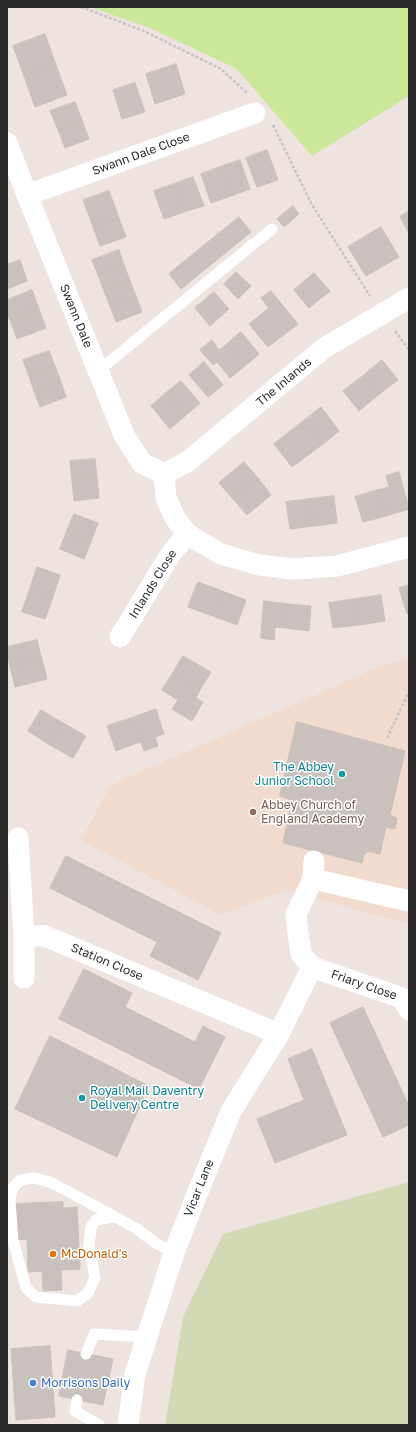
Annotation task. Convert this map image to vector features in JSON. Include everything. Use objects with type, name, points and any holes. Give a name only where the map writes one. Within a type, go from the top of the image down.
[{"type":"street","name":"Swann Dale Close","points":[[27,195],[252,104]]},
{"type":"street","name":"Swann Dale","points":[[7,143],[125,437],[142,464],[164,474]]},
{"type":"street","name":"The Inlands","points":[[164,474],[187,462],[324,348],[409,298]]},
{"type":"street","points":[[164,474],[166,498],[176,518],[187,534],[221,554],[259,565],[294,569],[337,566],[409,548]]},
{"type":"street","name":"Inlands Close","points":[[120,636],[170,555],[187,534]]},
{"type":"street","points":[[18,838],[24,936],[24,978]]},
{"type":"street","points":[[312,967],[301,954],[296,914],[314,870],[409,901]]},
{"type":"street","name":"Station Close","points":[[24,936],[45,936],[279,1034]]},
{"type":"street","name":"Friary Close","points":[[312,967],[402,998],[409,1010]]},
{"type":"street","name":"Vicar Lane","points":[[128,1425],[135,1374],[174,1253],[231,1111],[279,1034],[312,967]]},
{"type":"lane","points":[[98,372],[272,229]]},
{"type":"lane","points":[[113,1217],[96,1220],[91,1227],[89,1245],[95,1278],[88,1293],[77,1301],[36,1297],[26,1288],[13,1240],[10,1201],[12,1189],[20,1180],[35,1178],[52,1184],[134,1227],[157,1244],[174,1253]]},
{"type":"lane","points":[[86,1354],[94,1334],[147,1337]]},
{"type":"lane","points":[[77,1400],[75,1411],[99,1425]]},
{"type":"path","points":[[81,7],[144,31],[221,69],[252,104],[265,109],[311,203],[382,314]]},
{"type":"path","points":[[387,738],[409,691]]},
{"type":"shaded area","name":"Abbey Church of England Academy","points":[[409,657],[409,924],[286,890],[221,915],[81,840],[111,785],[372,670]]},
{"type":"green space","points":[[90,7],[409,7],[409,96],[312,156],[237,69],[150,28]]},
{"type":"green space","points":[[409,1182],[409,1425],[165,1425],[183,1317],[223,1234]]},
{"type":"building","points":[[45,34],[56,65],[24,76],[13,46]]},
{"type":"building","points":[[176,64],[185,94],[155,104],[146,74]]},
{"type":"building","points":[[56,65],[67,95],[35,107],[24,76]]},
{"type":"building","points":[[135,83],[145,112],[122,119],[113,90]]},
{"type":"building","points":[[75,102],[82,120],[58,130],[50,111]]},
{"type":"building","points":[[82,120],[89,139],[65,148],[58,130]]},
{"type":"building","points":[[267,150],[278,180],[257,187],[246,158]]},
{"type":"building","points":[[240,160],[250,189],[231,196],[220,167]]},
{"type":"building","points":[[220,167],[231,196],[211,203],[201,174]]},
{"type":"building","points":[[193,177],[204,206],[184,212],[174,184]]},
{"type":"building","points":[[174,184],[184,212],[164,219],[154,191]]},
{"type":"building","points":[[109,191],[119,218],[93,227],[83,200]]},
{"type":"building","points":[[293,206],[299,214],[284,227],[277,219]]},
{"type":"building","points":[[409,211],[409,233],[400,217]]},
{"type":"building","points":[[239,217],[251,232],[181,289],[169,274]]},
{"type":"building","points":[[119,218],[126,237],[100,246],[93,227]]},
{"type":"building","points":[[381,227],[399,257],[366,276],[348,247]]},
{"type":"building","points":[[119,250],[124,265],[98,275],[92,260]]},
{"type":"building","points":[[20,260],[27,281],[7,289],[7,265]]},
{"type":"building","points":[[124,265],[130,281],[104,291],[98,275]]},
{"type":"building","points":[[236,272],[251,286],[238,299],[224,284]]},
{"type":"building","points":[[314,273],[330,291],[309,308],[294,290]]},
{"type":"building","points":[[130,281],[136,296],[110,306],[104,291]]},
{"type":"building","points":[[32,290],[39,309],[10,320],[7,313],[7,300]]},
{"type":"building","points":[[271,291],[298,324],[268,347],[249,324],[269,308],[261,298]]},
{"type":"building","points":[[214,292],[229,309],[210,326],[195,308]]},
{"type":"building","points":[[136,296],[142,312],[116,322],[110,306]]},
{"type":"building","points":[[39,309],[46,328],[17,339],[10,320]]},
{"type":"building","points":[[241,332],[259,354],[245,366],[227,344]]},
{"type":"building","points":[[212,340],[219,350],[227,344],[245,366],[230,378],[217,362],[213,365],[200,350]]},
{"type":"building","points":[[49,351],[55,366],[29,376],[23,360]]},
{"type":"building","points":[[382,360],[398,380],[378,395],[363,376]]},
{"type":"building","points":[[204,362],[223,385],[208,397],[189,375]]},
{"type":"building","points":[[55,366],[61,382],[34,391],[29,376]]},
{"type":"building","points":[[363,376],[378,395],[359,411],[343,391]]},
{"type":"building","points":[[181,381],[200,403],[185,416],[166,393]]},
{"type":"building","points":[[61,382],[66,397],[40,407],[34,391]]},
{"type":"building","points":[[166,393],[185,416],[170,429],[151,406]]},
{"type":"building","points":[[321,407],[339,431],[323,444],[305,420]]},
{"type":"building","points":[[305,420],[323,444],[292,467],[274,444]]},
{"type":"building","points":[[95,459],[97,478],[72,481],[70,461]]},
{"type":"building","points":[[244,462],[258,478],[233,499],[219,483]]},
{"type":"building","points":[[399,472],[409,509],[386,516],[378,490],[389,487],[386,476]]},
{"type":"building","points":[[97,478],[99,498],[74,501],[72,481]]},
{"type":"building","points":[[258,478],[271,495],[247,515],[233,499]]},
{"type":"building","points":[[378,490],[386,516],[363,522],[355,497]]},
{"type":"building","points":[[334,496],[337,523],[314,526],[310,499]]},
{"type":"building","points":[[310,499],[314,526],[290,529],[286,502]]},
{"type":"building","points":[[74,514],[98,523],[91,542],[67,531]]},
{"type":"building","points":[[67,531],[91,542],[84,559],[60,549]]},
{"type":"building","points":[[37,567],[60,575],[53,597],[30,589]]},
{"type":"building","points":[[198,582],[222,591],[213,616],[188,607]]},
{"type":"building","points":[[409,585],[409,614],[407,614],[399,588]]},
{"type":"building","points":[[30,589],[53,597],[45,619],[22,612]]},
{"type":"building","points":[[222,591],[246,600],[237,625],[213,616]]},
{"type":"building","points":[[381,595],[385,621],[359,625],[355,599]]},
{"type":"building","points":[[355,599],[359,625],[333,628],[329,603]]},
{"type":"building","points":[[264,601],[288,604],[286,628],[275,627],[274,640],[261,638]]},
{"type":"building","points":[[288,604],[311,606],[309,631],[286,628]]},
{"type":"building","points":[[37,640],[42,660],[10,667],[9,660],[7,660],[7,647]]},
{"type":"building","points":[[183,656],[211,672],[200,690],[173,673]]},
{"type":"building","points":[[42,660],[47,679],[15,687],[10,667]]},
{"type":"building","points":[[173,673],[200,690],[196,698],[203,702],[192,721],[172,709],[178,700],[162,690]]},
{"type":"building","points":[[156,709],[164,734],[155,737],[158,746],[144,751],[132,718]]},
{"type":"building","points":[[41,710],[63,723],[50,745],[28,731]]},
{"type":"building","points":[[132,718],[140,742],[116,751],[107,726]]},
{"type":"building","name":"The Abbey Junior School","points":[[297,722],[405,751],[390,815],[397,818],[395,829],[386,827],[380,854],[368,851],[364,855],[362,863],[283,843],[292,800],[280,796]]},
{"type":"building","points":[[63,723],[86,736],[73,758],[50,745]]},
{"type":"building","points":[[66,856],[221,933],[198,980],[150,956],[157,942],[50,888]]},
{"type":"building","points":[[84,969],[132,993],[125,1007],[195,1042],[203,1026],[225,1037],[199,1089],[59,1019]]},
{"type":"building","points":[[363,1007],[409,1106],[409,1125],[383,1137],[330,1023]]},
{"type":"building","name":"Royal Mail Daventry Delivery Centre","points":[[50,1036],[149,1086],[117,1157],[15,1109]]},
{"type":"building","points":[[312,1049],[347,1135],[275,1163],[257,1119],[304,1100],[288,1059]]},
{"type":"building","name":"McDonald's","points":[[63,1202],[63,1208],[77,1207],[80,1269],[61,1270],[62,1290],[43,1291],[42,1271],[28,1272],[27,1239],[16,1240],[14,1204]]},
{"type":"building","name":"Morrisons Daily","points":[[50,1346],[55,1417],[16,1420],[11,1349]]},
{"type":"building","points":[[68,1350],[113,1359],[103,1405],[59,1396]]},
{"type":"place","name":"The Abbey Junior School","points":[[342,774]]},
{"type":"place","name":"Abbey Church of England Academy","points":[[253,812]]},
{"type":"place","name":"Royal Mail Daventry Delivery Centre","points":[[82,1098]]},
{"type":"place","name":"McDonald's","points":[[53,1254]]},
{"type":"place","name":"Morrisons Daily","points":[[33,1383]]}]
